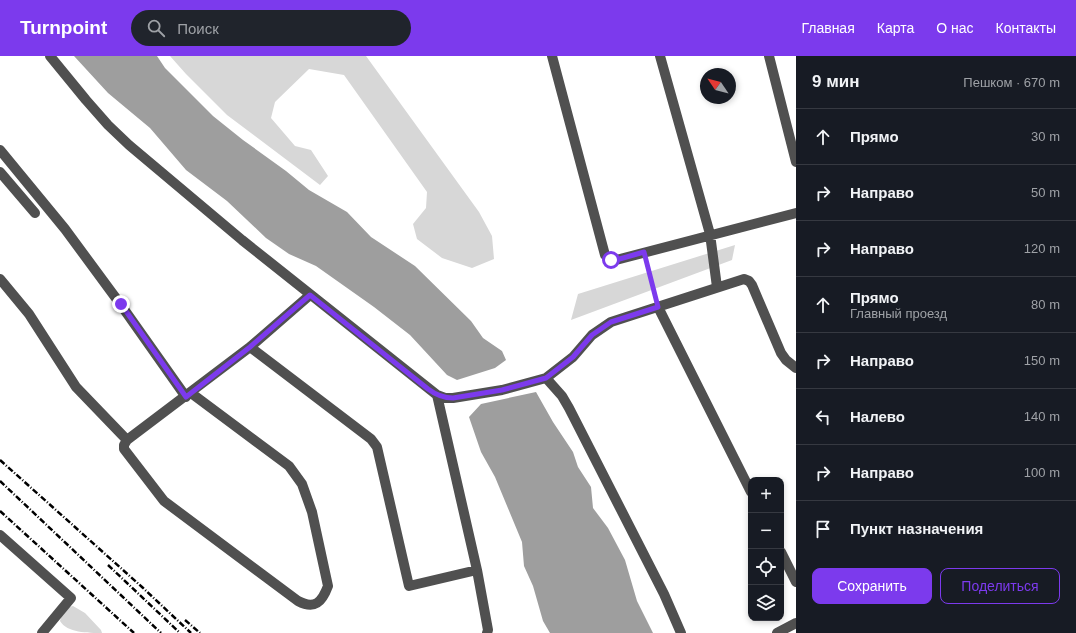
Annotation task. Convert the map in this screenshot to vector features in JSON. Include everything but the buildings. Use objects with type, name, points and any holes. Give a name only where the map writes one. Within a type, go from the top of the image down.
[{"type":"street","points":[[50,56],[90,105],[129,145],[310,295],[441,397],[453,398],[502,390],[546,378],[573,357],[592,335],[611,322],[744,279],[749,281],[752,285],[777,345],[786,360],[794,368]]},
{"type":"street","points":[[552,56],[605,255],[611,260],[616,260],[710,234],[796,213]]},
{"type":"street","points":[[660,56],[710,234],[717,287]]},
{"type":"street","points":[[769,56],[796,162]]},
{"type":"street","points":[[2,157],[65,228],[188,395],[289,466],[302,484],[312,512],[328,586],[320,602],[313,605],[306,605],[298,601],[164,501],[124,449],[124,445],[127,440],[188,395],[250,347],[310,295]]},
{"type":"street","points":[[0,172],[35,214]]},
{"type":"street","points":[[0,279],[29,314],[76,387],[127,440]]},
{"type":"street","points":[[658,307],[748,486]]},
{"type":"street","points":[[250,347],[371,439],[377,447],[409,586],[477,570]]},
{"type":"street","points":[[546,378],[562,396],[569,408],[664,594],[681,633]]},
{"type":"street","points":[[441,397],[477,570],[488,630],[487,633]]},
{"type":"street","points":[[0,534],[71,598],[42,633]]},
{"type":"street","points":[[784,558],[796,582]]},
{"type":"street","points":[[777,633],[796,623]]},
{"type":"path","points":[[644,252],[658,307]]},
{"type":"shaded area","points":[[74,56],[157,56],[165,68],[213,116],[309,190],[347,212],[371,237],[415,266],[471,321],[483,338],[502,351],[506,360],[495,368],[457,380],[447,375],[410,335],[374,307],[316,266],[289,254],[266,238],[227,201],[186,170],[150,128],[108,93]]},
{"type":"shaded area","points":[[170,56],[366,56],[479,212],[492,236],[494,259],[472,268],[442,258],[417,239],[413,224],[426,208],[427,192],[344,75],[309,69],[275,102],[271,118],[295,146],[311,150],[328,176],[320,185],[227,115]]},
{"type":"shaded area","points":[[735,245],[732,260],[571,320],[578,294]]},
{"type":"shaded area","points":[[536,392],[553,422],[573,452],[578,467],[591,487],[593,508],[608,528],[625,560],[637,601],[653,633],[550,633],[543,621],[533,586],[524,566],[522,542],[495,477],[481,452],[469,417],[481,404]]},
{"type":"shaded area","points":[[73,606],[85,613],[102,633],[78,632],[63,625],[60,621],[61,617],[69,607]]},
{"type":"railway","points":[[0,460],[191,633]]},
{"type":"railway","points":[[0,481],[161,633]]},
{"type":"railway","points":[[0,511],[134,633]]},
{"type":"railway","points":[[108,565],[180,633]]},
{"type":"railway","points":[[185,620],[200,633]]},
{"type":"route","points":[[121,304],[186,397],[250,347],[310,295],[428,389],[445,398],[453,398],[502,390],[546,378],[573,357],[592,335],[611,322],[658,307],[644,252],[611,260]]}]
